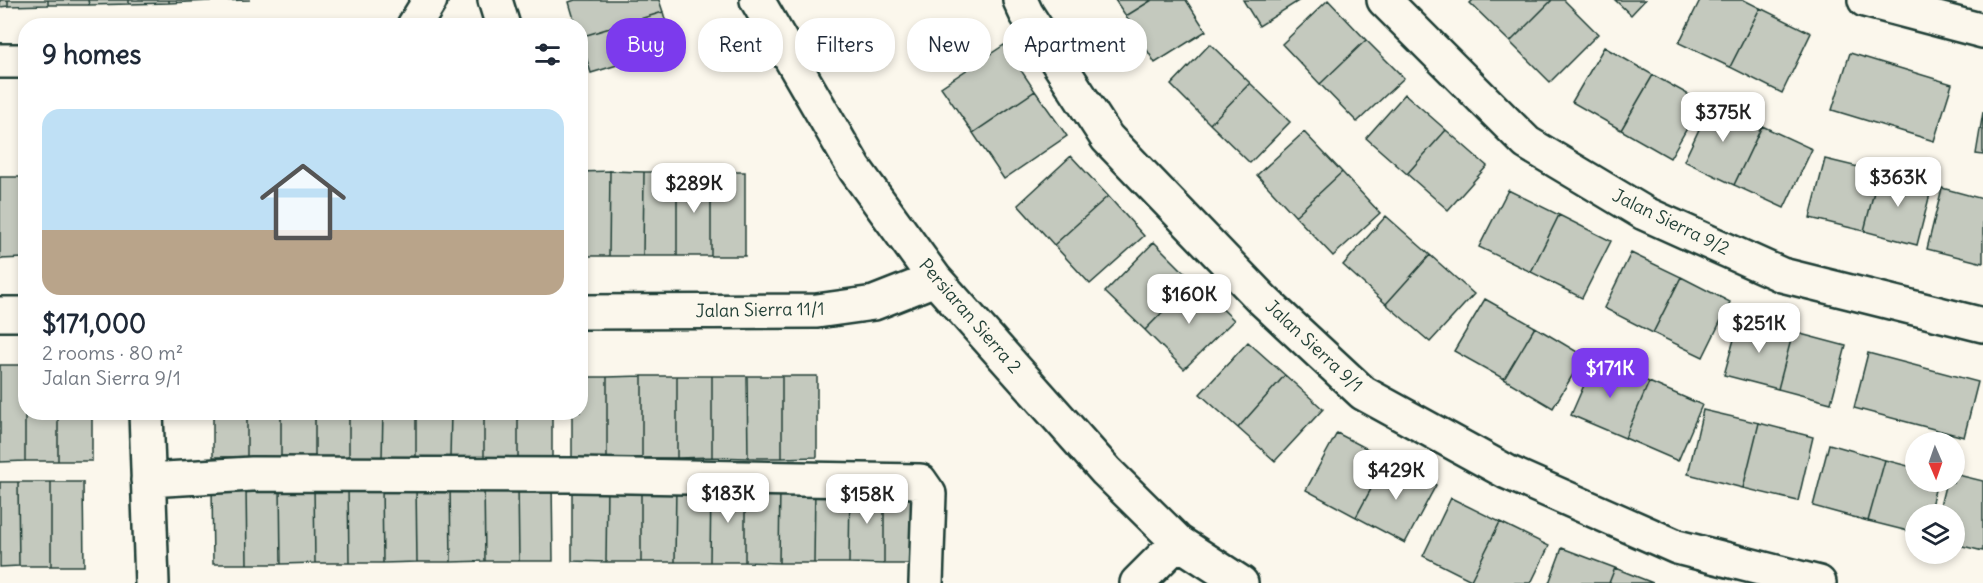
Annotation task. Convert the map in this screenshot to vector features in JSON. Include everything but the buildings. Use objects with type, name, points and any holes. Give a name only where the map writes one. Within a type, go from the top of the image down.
[{"type":"street","points":[[419,18],[430,0]]},
{"type":"street","points":[[495,0],[501,18]]},
{"type":"street","name":"Persiaran Sierra 2","points":[[757,0],[855,169],[935,279],[1106,471],[1178,542],[1241,583]]},
{"type":"street","name":"Jalan Sierra 9/1","points":[[1020,0],[1026,13],[1107,138],[1263,300],[1363,393],[1507,472],[1677,547],[1820,583]]},
{"type":"street","name":"Jalan Sierra 9/2","points":[[1384,0],[1527,143],[1644,213],[1782,275],[1983,325]]},
{"type":"street","points":[[1865,0],[1983,31]]},
{"type":"street","points":[[0,62],[18,61]]},
{"type":"street","name":"Jalan Sierra 11/1","points":[[588,312],[817,311],[874,303],[935,279]]},
{"type":"street","points":[[0,315],[18,314]]},
{"type":"street","points":[[146,420],[152,583]]},
{"type":"street","points":[[148,480],[252,474],[920,481],[929,494],[926,583]]},
{"type":"street","points":[[1137,583],[1178,542]]}]
